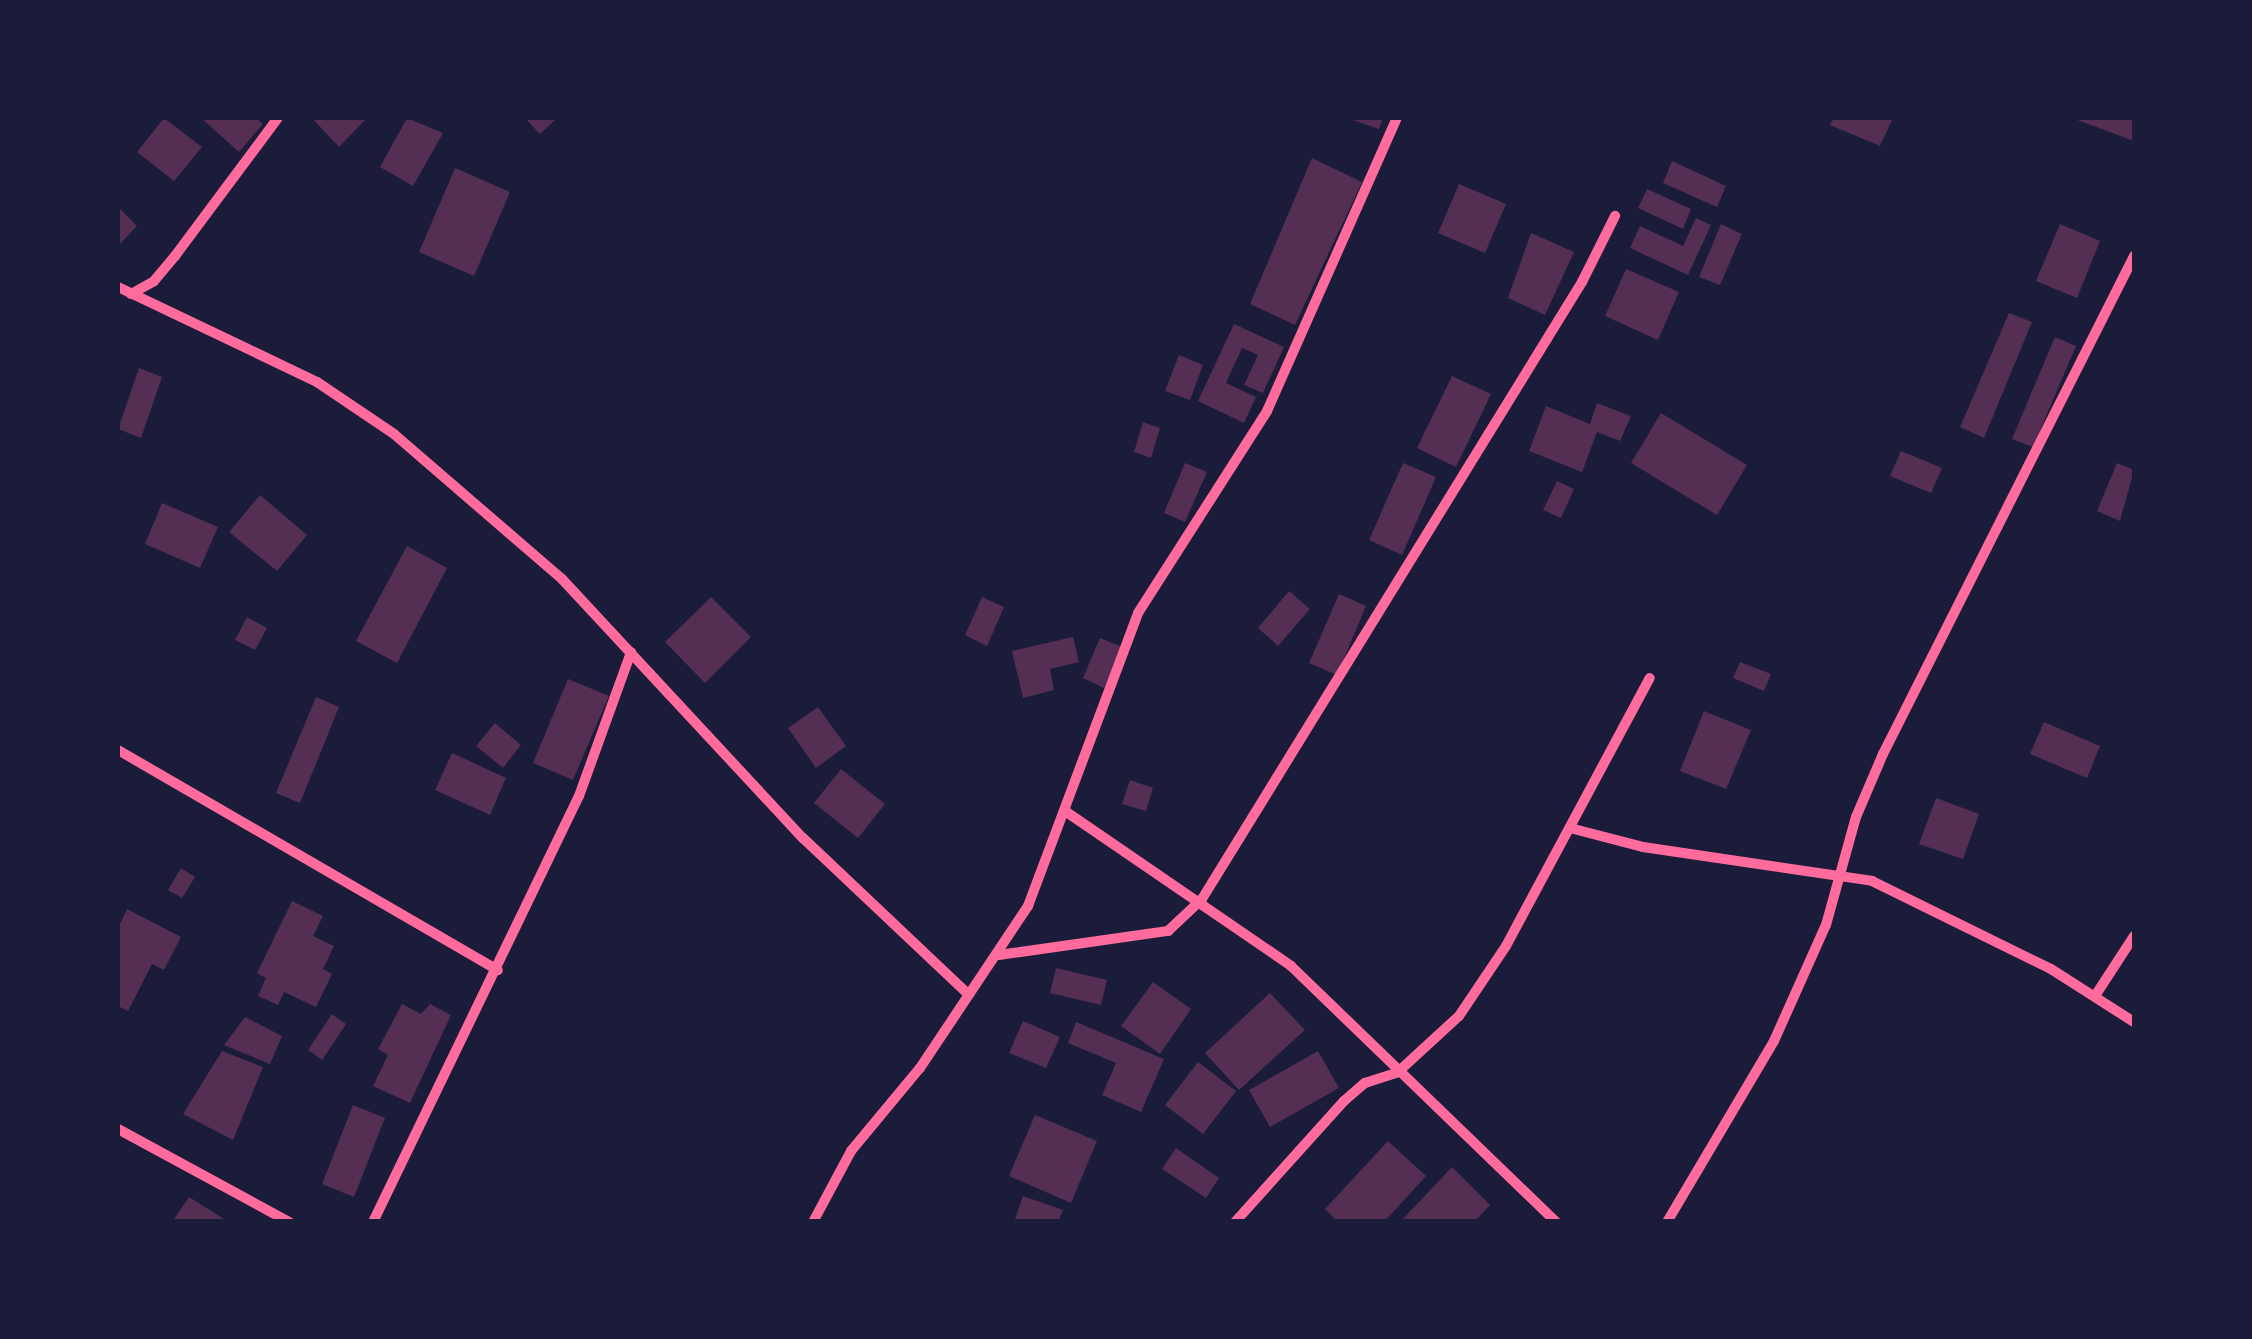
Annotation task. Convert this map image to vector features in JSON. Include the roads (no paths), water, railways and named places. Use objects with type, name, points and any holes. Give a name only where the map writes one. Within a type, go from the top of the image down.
[{"type":"street","points":[[131,294],[154,281],[278,118]]},
{"type":"street","points":[[812,1222],[860,1138],[920,1068],[999,955],[1028,906],[1138,613],[1268,412],[1354,229],[1397,118]]},
{"type":"street","points":[[999,955],[1168,931],[1202,900],[1582,282],[1615,216]]},
{"type":"street","points":[[1667,1222],[1774,1041],[1826,925],[1840,873],[1883,754],[2134,256]]},
{"type":"street","points":[[118,287],[317,382],[394,434],[562,578],[803,838],[969,996]]},
{"type":"street","points":[[374,1222],[578,796],[631,652]]},
{"type":"street","points":[[1235,1222],[1344,1101],[1364,1084],[1398,1072],[1458,1016],[1506,946],[1650,678]]},
{"type":"street","points":[[118,750],[498,970]]},
{"type":"street","points":[[1065,811],[1202,900],[1342,1010],[1398,1072],[1556,1222]]},
{"type":"street","points":[[1570,828],[1643,846],[1840,873],[1909,896],[2095,996],[2134,1022]]},
{"type":"street","points":[[2095,996],[2134,936]]},
{"type":"street","points":[[118,1129],[289,1222]]}]
